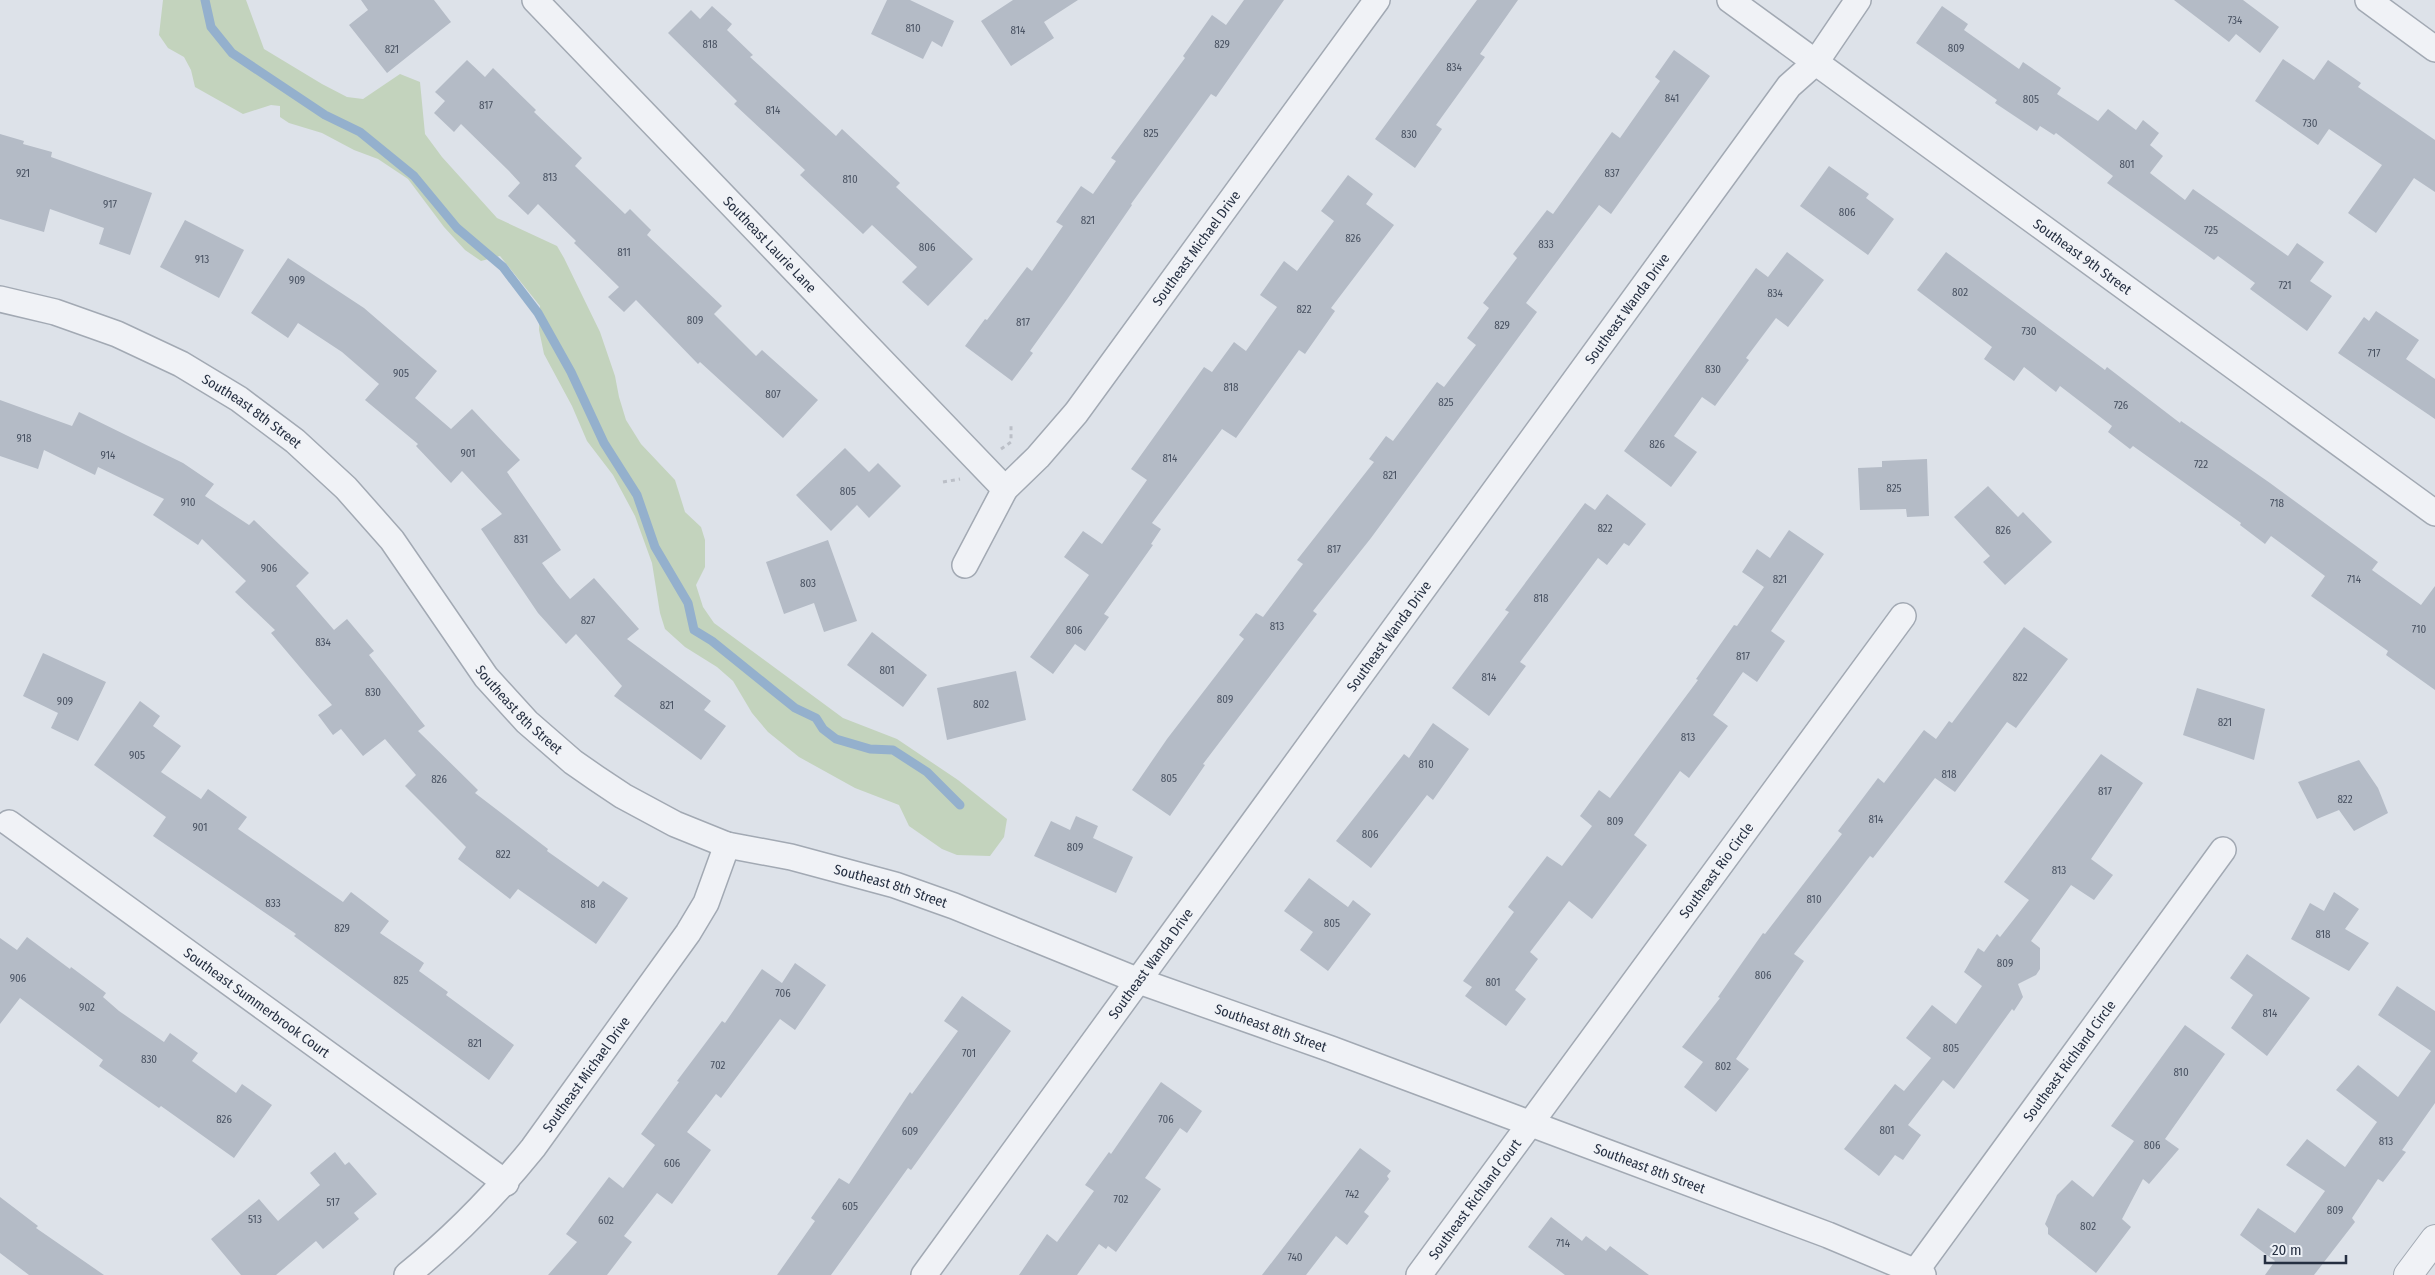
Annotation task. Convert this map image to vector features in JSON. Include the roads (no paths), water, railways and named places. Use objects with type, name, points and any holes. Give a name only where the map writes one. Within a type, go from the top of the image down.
[{"type":"street","name":"Southeast Laurie Lane","points":[[535,0],[1005,489]]},
{"type":"street","name":"Southeast Michael Drive","points":[[964,565],[1005,489],[1038,457],[1076,413],[1377,0]]},
{"type":"street","name":"Southeast 9th Street","points":[[1730,0],[2435,513]]},
{"type":"street","name":"Southeast Wanda Drive","points":[[924,1275],[1789,86],[1816,62],[1858,0]]},
{"type":"street","points":[[2368,0],[2435,49]]},
{"type":"street","name":"Southeast 8th Street","points":[[0,299],[55,312],[117,334],[181,364],[255,411],[295,441],[346,488],[385,533],[486,677],[527,722],[573,762],[623,796],[675,824],[727,845],[791,857],[894,885],[954,906],[1139,981],[1331,1049],[1828,1235],[1917,1274]]},
{"type":"street","name":"Southeast Rio Circle","points":[[1529,1124],[1903,616]]},
{"type":"street","name":"Southeast Summerbrook Court","points":[[10,823],[506,1183]]},
{"type":"street","name":"Southeast Michael Drive","points":[[407,1275],[473,1218],[506,1183],[688,933],[706,903],[727,845]]},
{"type":"street","name":"Southeast Richland Circle","points":[[1917,1274],[2223,850]]},
{"type":"street","name":"Southeast Richland Court","points":[[1419,1275],[1529,1124]]},
{"type":"street","points":[[2408,1275],[2435,1239]]},
{"type":"waterway","points":[[205,0],[211,27],[232,53],[325,115],[360,132],[414,176],[457,228],[503,267],[538,313],[571,372],[604,443],[637,495],[655,547],[688,603],[694,630],[712,641],[795,708],[816,718],[823,729],[836,739],[870,749],[893,750],[927,772],[960,805]]}]
